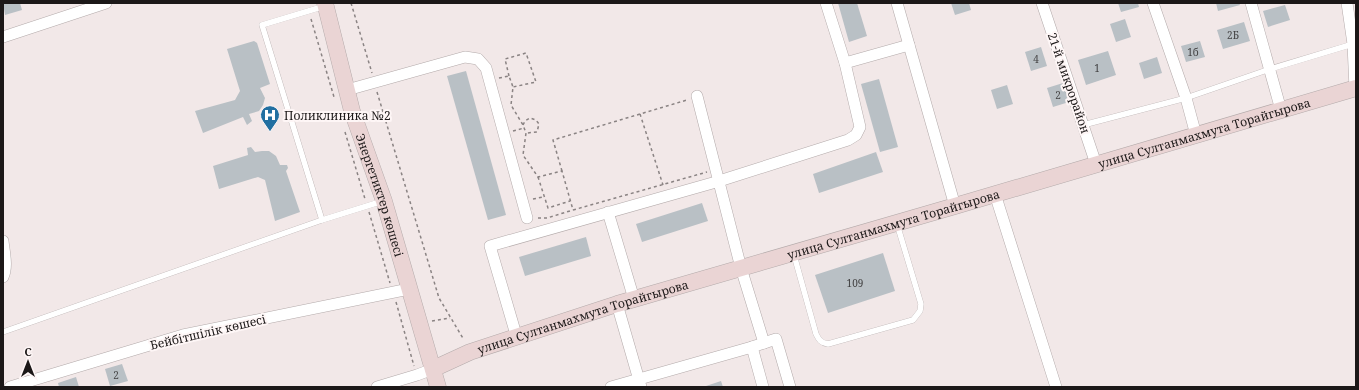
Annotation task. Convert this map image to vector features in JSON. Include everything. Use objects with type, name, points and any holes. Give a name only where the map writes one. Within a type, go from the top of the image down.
[{"type":"main road","name":"Энергетиктер көшесі","points":[[325,4],[341,95],[352,111],[384,201],[438,387]]},
{"type":"main road","name":"улица Султанмахмута Торайгырова","points":[[433,369],[470,352],[517,338],[617,304],[1355,88]]},
{"type":"street","points":[[3,37],[106,3]]},
{"type":"street","points":[[517,338],[490,246],[718,182],[848,140],[856,135],[860,127],[845,63],[826,3]]},
{"type":"street","points":[[897,3],[955,206]]},
{"type":"street","name":"21-й микрорайон","points":[[1042,3],[1096,164]]},
{"type":"street","points":[[1153,3],[1186,98],[1196,135]]},
{"type":"street","points":[[1251,3],[1281,110]]},
{"type":"street","points":[[1347,3],[1353,44],[1355,88]]},
{"type":"street","points":[[845,63],[909,45]]},
{"type":"street","points":[[341,95],[376,87],[464,57],[478,59],[486,68],[527,218]]},
{"type":"street","points":[[694,98],[741,268],[764,343]]},
{"type":"street","points":[[995,194],[1056,387]]},
{"type":"street","points":[[608,212],[634,299]]},
{"type":"street","points":[[3,241],[3,277]]},
{"type":"street","name":"Бейбітшілік көшесі","points":[[10,387],[183,335],[409,289]]},
{"type":"street","points":[[617,304],[640,383]]},
{"type":"street","points":[[611,387],[640,383],[776,339],[790,387]]},
{"type":"street","points":[[752,347],[763,387]]},
{"type":"street","points":[[377,387],[433,369]]},
{"type":"lane","points":[[322,220],[262,25],[308,11],[325,4]]},
{"type":"lane","points":[[1083,125],[1186,98],[1270,69],[1353,44]]},
{"type":"lane","points":[[3,332],[322,220],[384,201]]},
{"type":"lane","points":[[793,253],[816,334],[819,340],[823,343],[828,344],[913,320],[920,311],[921,304],[896,223]]},
{"type":"path","points":[[351,3],[439,298],[470,352]]},
{"type":"path","points":[[308,11],[341,95]]},
{"type":"path","points":[[513,87],[536,82],[526,53],[505,59],[513,87],[511,105],[524,125],[526,133],[523,155],[538,178],[548,208],[570,201]]},
{"type":"path","points":[[489,81],[509,76]]},
{"type":"path","points":[[372,94],[376,87]]},
{"type":"path","points":[[573,210],[553,140],[694,98]]},
{"type":"path","points":[[640,114],[667,196]]},
{"type":"path","points":[[524,125],[525,121],[530,118],[536,120],[538,124],[537,132],[531,134],[526,133]]},
{"type":"path","points":[[344,130],[417,375]]},
{"type":"path","points":[[538,178],[562,171]]},
{"type":"path","points":[[527,218],[547,218],[712,171],[718,182]]},
{"type":"building","points":[[3,3],[20,3],[22,10],[5,15]]},
{"type":"building","points":[[838,3],[857,3],[867,36],[849,42]]},
{"type":"building","points":[[951,3],[969,3],[971,10],[955,15]]},
{"type":"building","points":[[1118,3],[1138,3],[1139,7],[1121,12]]},
{"type":"building","points":[[1216,3],[1239,3],[1240,5],[1218,11]]},
{"type":"building","points":[[1285,5],[1290,20],[1268,27],[1263,11]]},
{"type":"building","points":[[1125,19],[1131,37],[1116,42],[1110,24]]},
{"type":"building","points":[[1244,22],[1250,41],[1223,49],[1217,30]]},
{"type":"building","points":[[254,41],[257,43],[270,84],[260,88],[265,98],[263,105],[259,111],[249,114],[252,121],[247,125],[243,117],[203,133],[195,111],[235,100],[240,91],[227,49]]},
{"type":"building","points":[[1200,41],[1205,57],[1186,62],[1181,46]]},
{"type":"building","points":[[1041,47],[1047,66],[1031,71],[1025,52]]},
{"type":"building","points":[[1108,51],[1116,75],[1086,85],[1078,60]]},
{"type":"building","points":[[1157,57],[1162,73],[1144,79],[1139,63]]},
{"type":"building","points":[[466,71],[506,215],[488,220],[447,76]]},
{"type":"building","points":[[879,79],[898,147],[880,152],[861,84]]},
{"type":"building","points":[[1063,83],[1069,102],[1053,107],[1047,88]]},
{"type":"building","points":[[1007,85],[1013,104],[997,109],[991,90]]},
{"type":"building","points":[[251,147],[255,152],[269,151],[276,156],[280,165],[287,165],[288,168],[286,171],[300,212],[275,221],[265,180],[258,177],[219,189],[213,166],[248,155],[247,148]]},
{"type":"building","points":[[876,152],[883,172],[819,193],[813,174]]},
{"type":"building","points":[[702,203],[708,221],[642,242],[636,224]]},
{"type":"building","points":[[586,237],[591,256],[525,276],[519,257]]},
{"type":"building","points":[[883,253],[895,291],[828,313],[815,275]]},
{"type":"building","points":[[122,364],[128,381],[110,386],[105,369]]},
{"type":"building","points":[[76,377],[79,387],[59,387],[58,383]]},
{"type":"building","points":[[721,381],[723,387],[703,387]]},
{"type":"place","name":"Поликлиника №2","points":[[270,132]]}]
